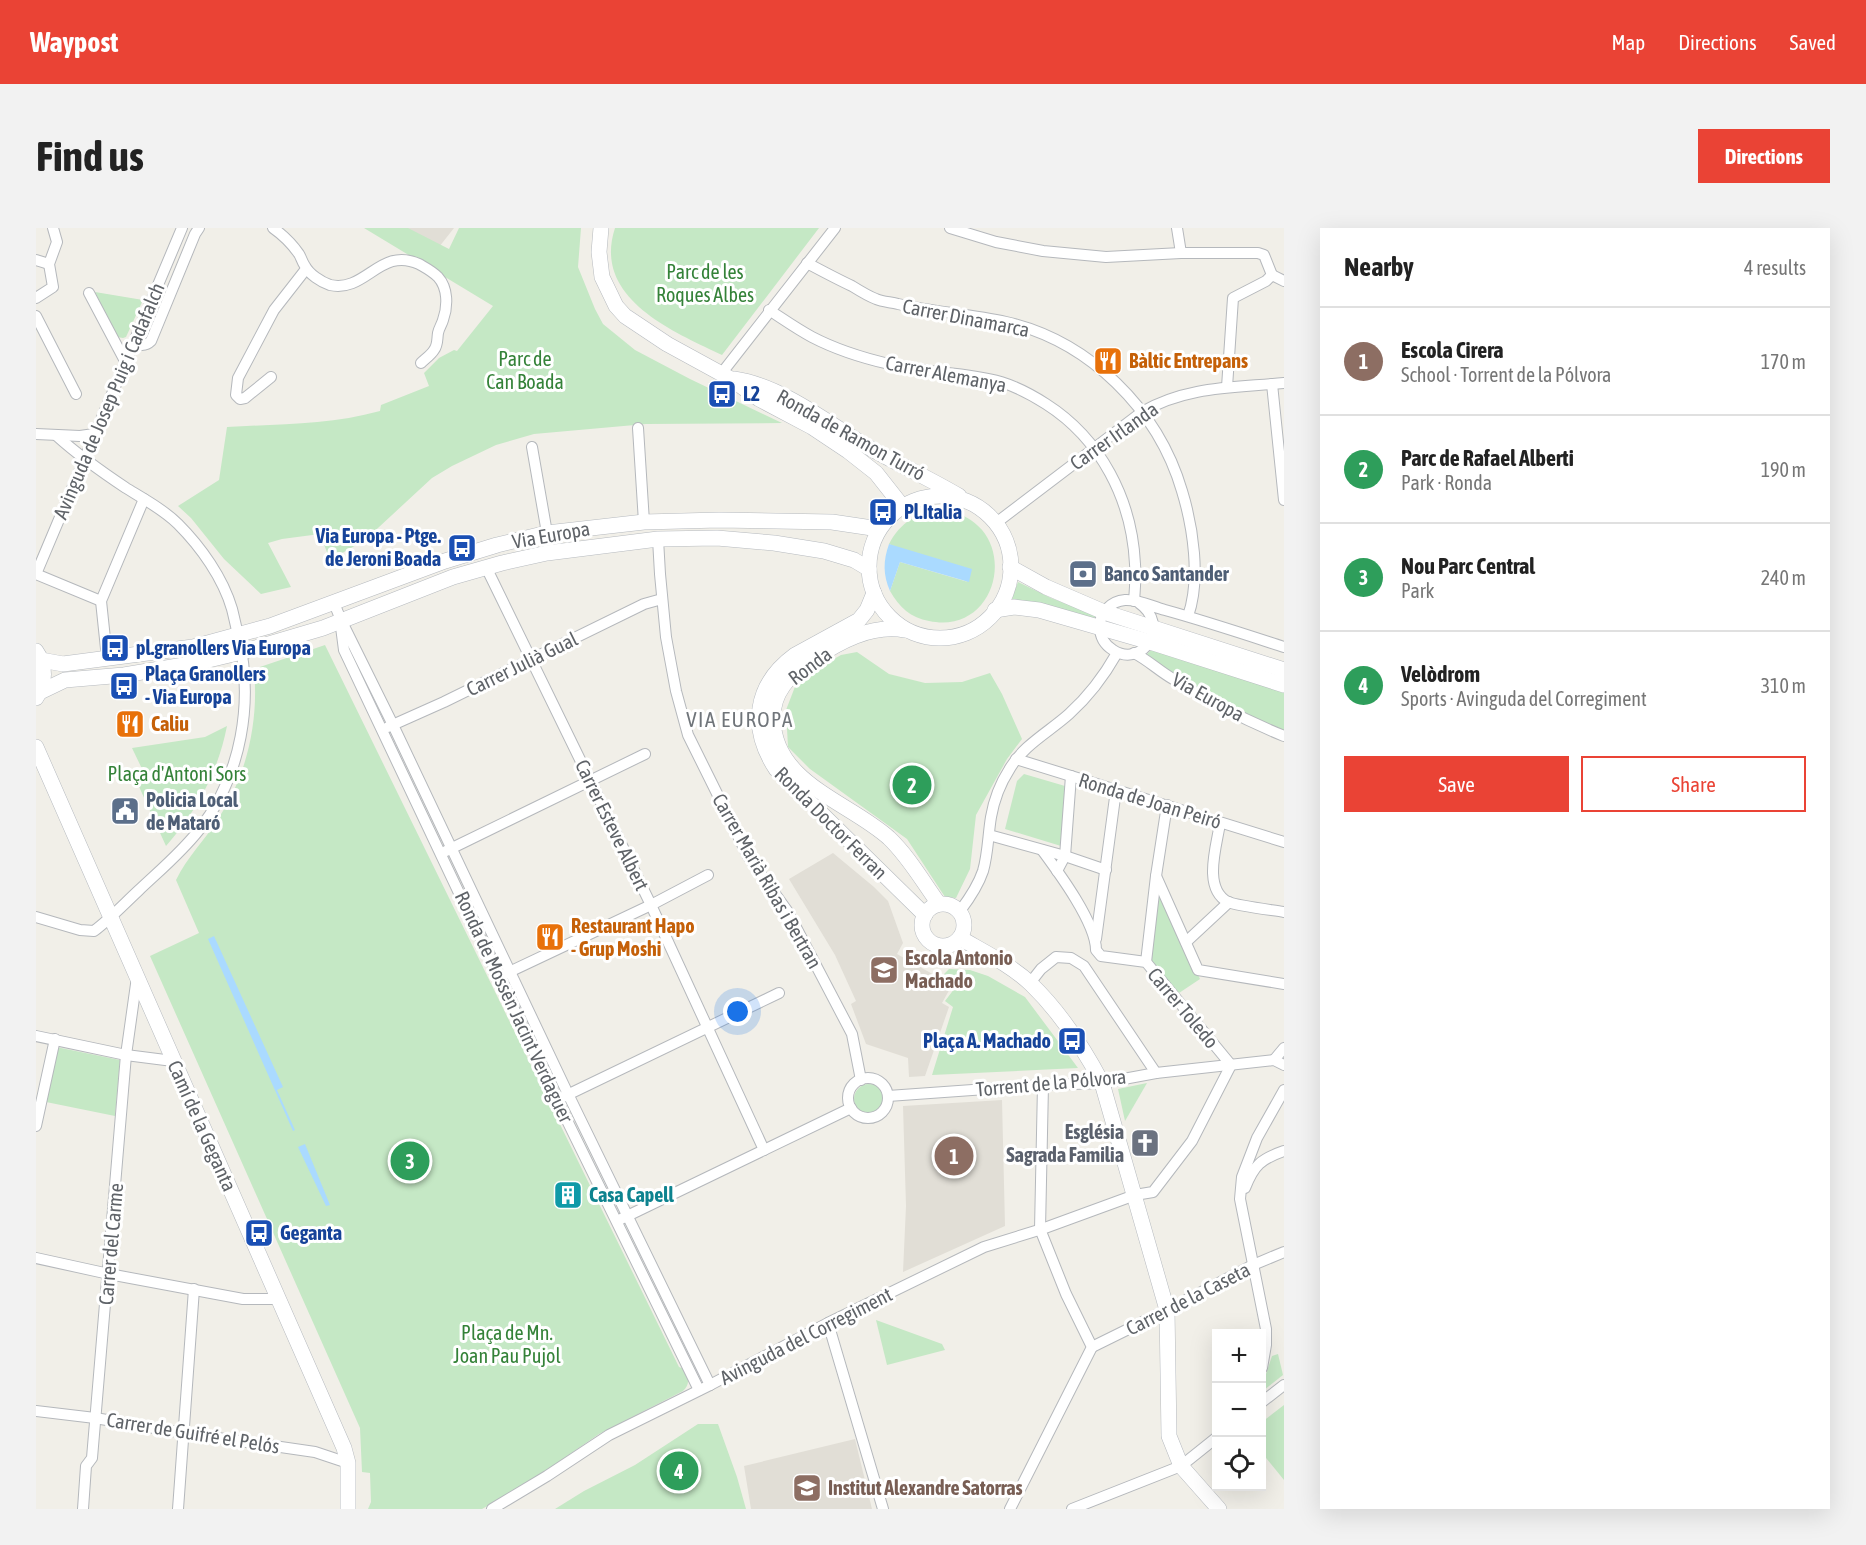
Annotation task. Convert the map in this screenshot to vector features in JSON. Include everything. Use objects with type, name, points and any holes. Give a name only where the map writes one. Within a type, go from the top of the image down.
[{"type":"street","points":[[36,298],[54,287],[50,264],[57,242],[53,228]]},
{"type":"street","name":"Avinguda de Josep Puig i Cadafalch","points":[[36,574],[182,228]]},
{"type":"street","points":[[134,343],[140,346],[152,341],[199,228]]},
{"type":"street","points":[[273,228],[289,242],[300,256],[306,269],[332,285],[354,282],[382,265],[397,260],[410,260],[434,273],[442,281],[445,290],[446,311],[438,332],[437,345],[421,363]]},
{"type":"street","name":"Ronda de Ramon Turró","points":[[601,228],[598,252],[602,277],[616,306],[625,316],[649,333],[726,376],[759,399],[812,427],[876,473],[902,506]]},
{"type":"street","points":[[726,376],[769,310],[835,228]]},
{"type":"street","points":[[950,228],[996,242],[1043,251],[1106,257],[1181,253],[1258,253],[1264,255],[1272,275],[1284,281]]},
{"type":"street","points":[[1177,228],[1181,253]]},
{"type":"street","points":[[36,260],[50,264]]},
{"type":"street","name":"Carrer Dinamarca","points":[[807,263],[875,299],[1027,327],[1058,340],[1089,359],[1111,378],[1142,412],[1169,457],[1179,482],[1187,508],[1194,566],[1188,616]]},
{"type":"street","points":[[271,377],[245,398],[240,399],[236,396],[238,378],[274,310],[306,269]]},
{"type":"street","points":[[1227,387],[1233,298],[1266,281],[1272,275]]},
{"type":"street","points":[[89,293],[126,363]]},
{"type":"street","name":"Carrer Alemanya","points":[[769,310],[812,337],[847,351],[878,361],[920,370],[981,377],[1004,383],[1033,396],[1059,412],[1081,431],[1095,448],[1118,489],[1128,519],[1136,567],[1137,602]]},
{"type":"street","points":[[36,316],[76,394]]},
{"type":"street","name":"Ronda de Ramon Turró","points":[[726,376],[749,381],[819,415],[863,444],[933,480],[967,501]]},
{"type":"street","name":"Carrer Irlanda","points":[[996,523],[1142,412],[1156,404],[1181,395],[1227,387],[1284,383]]},
{"type":"street","points":[[1272,384],[1284,500]]},
{"type":"street","points":[[638,428],[644,522]]},
{"type":"street","points":[[36,434],[57,436],[94,434]]},
{"type":"street","points":[[36,917],[80,930],[94,931],[174,858],[200,828],[222,791],[232,767],[243,726],[246,683],[242,652],[231,607],[218,578],[202,553],[177,523],[83,459],[57,436]]},
{"type":"street","points":[[532,447],[547,533]]},
{"type":"street","points":[[929,496],[948,496],[967,501],[983,510],[996,523],[1008,548],[1011,567],[1006,590],[996,610],[980,625],[961,634],[951,637],[930,637],[910,631],[888,616],[874,593],[869,568],[873,542],[879,529],[902,506],[929,496]]},
{"type":"street","points":[[107,658],[101,601],[144,499]]},
{"type":"street","name":"Via Europa","points":[[39,656],[63,664],[194,647],[270,626],[445,561],[547,533],[644,522],[719,520],[832,522],[879,529]]},
{"type":"street","name":"Via Europa","points":[[38,695],[65,680],[124,675],[196,663],[242,652],[323,628],[434,584],[486,567],[547,553],[658,539],[717,538],[774,543],[824,552],[854,560],[869,568]]},
{"type":"street","name":"Carrer Marià Ribas i Bertran","points":[[658,539],[666,638],[676,691],[688,735],[748,856],[788,912],[852,1034],[861,1080]]},
{"type":"street","name":"Carrer Esteve Albert","points":[[486,567],[651,905],[764,1150]]},
{"type":"street","name":"Via Europa","points":[[1011,567],[1102,620]]},
{"type":"street","points":[[36,574],[101,601]]},
{"type":"street","name":"Ronda Doctor Ferran","points":[[874,593],[867,610],[859,620],[795,655],[786,661],[772,677],[762,700],[760,732],[765,750],[776,769],[925,915]]},
{"type":"street","name":"Carrer Julià Gual","points":[[382,730],[644,604],[662,599]]},
{"type":"street","points":[[1137,602],[1149,611],[1152,635],[1144,648],[1134,653],[1117,653],[1106,644],[1101,636],[1102,620],[1116,602],[1123,600],[1137,602],[1188,616],[1284,647]]},
{"type":"street","name":"Ronda de Mossèn Jacint Verdaguer","points":[[334,603],[568,1094],[710,1385]]},
{"type":"street","name":"Via Europa","points":[[996,610],[1014,607],[1102,620],[1284,670]]},
{"type":"street","name":"Ronda de Mossèn Jacint Verdaguer","points":[[341,620],[344,650],[557,1100],[699,1390]]},
{"type":"street","name":"Ronda","points":[[910,631],[894,628],[863,633],[828,650],[794,672],[779,691],[772,714],[773,728],[775,740],[788,763],[833,800],[890,839],[905,855],[939,904]]},
{"type":"street","name":"Via Europa","points":[[1152,635],[1284,685]]},
{"type":"street","points":[[960,911],[971,897],[984,869],[994,804],[999,787],[1016,759],[1086,699],[1117,653]]},
{"type":"street","name":"Via Europa","points":[[1134,653],[1147,659],[1150,664],[1222,708],[1284,736]]},
{"type":"street","points":[[38,695],[44,674],[39,656]]},
{"type":"street","name":"Camí de la Geganta","points":[[36,747],[344,1448],[348,1462],[348,1509]]},
{"type":"street","points":[[441,854],[645,754]]},
{"type":"street","name":"Ronda de Joan Peiró","points":[[1016,759],[1284,842]]},
{"type":"street","points":[[1058,871],[1065,856],[1071,776]]},
{"type":"street","points":[[1096,945],[1116,790]]},
{"type":"street","points":[[1146,962],[1167,806]]},
{"type":"street","points":[[1220,823],[1212,873],[1217,892],[1229,902],[1284,912]]},
{"type":"street","points":[[989,835],[1106,870]]},
{"type":"street","points":[[1042,850],[1058,871],[1078,905],[1096,945]]},
{"type":"street","points":[[499,977],[651,905],[708,875]]},
{"type":"street","points":[[1156,876],[1198,970],[1284,984]]},
{"type":"street","points":[[1186,942],[1229,902]]},
{"type":"street","points":[[939,904],[948,904],[960,911],[964,919],[964,928],[960,938],[949,946],[935,944],[928,940],[922,926],[930,908],[939,904]]},
{"type":"street","points":[[960,938],[1030,983],[1069,1027],[1086,1052],[1102,1083],[1167,1310],[1168,1436],[1181,1466],[1219,1509]]},
{"type":"street","name":"Carrer Toledo","points":[[1096,945],[1101,956],[1146,962],[1231,1065]]},
{"type":"street","points":[[1030,983],[1041,969],[1056,957],[1071,958],[1084,966],[1156,1073]]},
{"type":"street","name":"Carrer del Carme","points":[[83,1509],[86,1466],[92,1458],[126,1055],[137,977]]},
{"type":"street","points":[[557,1100],[779,993]]},
{"type":"street","points":[[36,1035],[126,1055],[173,1061]]},
{"type":"street","points":[[36,1126],[55,1039]]},
{"type":"street","points":[[1284,1048],[1274,1060],[1284,1065]]},
{"type":"street","name":"Torrent de la Pólvora","points":[[888,1096],[1102,1083],[1156,1073],[1274,1060]]},
{"type":"street","name":"Avinguda del Corregiment","points":[[492,1509],[609,1435],[828,1323],[984,1247],[1135,1195],[1153,1192],[1192,1142],[1231,1065]]},
{"type":"street","points":[[873,1079],[883,1085],[888,1096],[885,1109],[874,1117],[861,1117],[851,1108],[849,1094],[855,1083],[873,1079]]},
{"type":"street","points":[[1010,1509],[1092,1347],[1066,1294],[1040,1229],[1043,1085]]},
{"type":"street","points":[[1266,1329],[1240,1199],[1242,1177],[1248,1158],[1257,1137],[1284,1090]]},
{"type":"street","points":[[616,1221],[851,1108]]},
{"type":"street","points":[[1240,1199],[1255,1168],[1265,1158],[1284,1151]]},
{"type":"street","name":"Carrer de la Caseta","points":[[1092,1347],[1253,1265],[1284,1252]]},
{"type":"street","points":[[36,1258],[109,1274],[253,1300],[279,1299]]},
{"type":"street","points":[[178,1509],[194,1289]]},
{"type":"street","points":[[828,1323],[883,1509]]},
{"type":"street","points":[[1266,1399],[1284,1385]]},
{"type":"street","name":"Carrer de Guifré el Pelós","points":[[36,1411],[315,1452],[348,1462]]},
{"type":"street","points":[[1072,1509],[1181,1466],[1212,1441]]},
{"type":"shaded area","points":[[404,228],[454,228],[439,247]]},
{"type":"shaded area","name":"Escola Antonio Machado","points":[[833,853],[888,901],[903,943],[897,954],[952,985],[942,1003],[949,1007],[925,1076],[909,1077],[908,1058],[866,1044],[851,1004],[856,1001],[835,955],[789,879]]},
{"type":"shaded area","points":[[1002,1100],[1005,1226],[903,1272],[906,1206],[903,1106]]},
{"type":"shaded area","name":"Institut Alexandre Satorras","points":[[855,1439],[872,1509],[751,1509],[744,1466]]},
{"type":"green space","name":"Parc de Can Boada","points":[[364,228],[408,228],[449,249],[459,228],[581,228],[578,267],[603,324],[635,350],[782,423],[646,424],[534,434],[496,445],[432,478],[365,540],[330,560],[320,534],[268,543],[291,587],[261,594],[224,559],[191,518],[178,506],[219,480],[227,427],[323,421],[380,411],[381,405],[429,386],[424,373],[439,358],[454,350],[457,351],[493,306]]},
{"type":"green space","name":"Parc de les Roques Albes","points":[[615,228],[819,228],[722,355],[660,323],[641,309],[626,293],[615,274],[611,253]]},
{"type":"green space","points":[[95,292],[143,300],[126,337],[117,337]]},
{"type":"green space","points":[[941,510],[967,518],[985,533],[993,553],[994,575],[988,595],[974,612],[954,621],[929,621],[917,617],[902,607],[890,591],[900,562],[968,582],[889,544],[898,530],[910,520],[924,513]]},
{"type":"green space","points":[[1018,582],[1095,615],[1095,618],[1013,600]]},
{"type":"green space","name":"Plaça de Mn. Joan Pau Pujol","points":[[325,645],[679,1367],[684,1369],[688,1378],[683,1391],[599,1434],[525,1485],[482,1509],[368,1509],[371,1502],[370,1473],[362,1472],[360,1428],[150,956],[199,933],[176,880],[213,827],[237,784],[249,747],[255,709],[254,669]]},
{"type":"green space","points":[[1153,648],[1284,689],[1284,731],[1193,687],[1146,655]]},
{"type":"green space","points":[[857,652],[889,674],[925,683],[962,682],[990,673],[1022,739],[1007,759],[976,815],[970,869],[956,898],[945,897],[907,839],[810,769],[788,747],[786,710],[798,679],[841,655]]},
{"type":"green space","name":"Plaça d'Antoni Sors","points":[[227,726],[218,759],[205,790],[197,805],[166,846],[136,780],[145,775],[132,748],[205,737]]},
{"type":"green space","points":[[1024,774],[1065,786],[1061,846],[1005,829],[1017,781]]},
{"type":"green space","points":[[1158,891],[1200,979],[1176,995],[1148,957]]},
{"type":"green space","points":[[949,969],[970,970],[988,976],[1025,997],[1078,1068],[932,1075],[953,1007],[945,1001],[958,984],[944,974]]},
{"type":"green space","points":[[56,1047],[120,1060],[115,1116],[46,1102]]},
{"type":"green space","points":[[1147,1083],[1125,1121],[1118,1089]]},
{"type":"green space","points":[[869,1084],[880,1088],[884,1099],[880,1110],[869,1114],[858,1110],[854,1099],[858,1088]]},
{"type":"green space","points":[[876,1320],[942,1344],[945,1350],[887,1365]]},
{"type":"green space","points":[[1278,1354],[1283,1375],[1266,1388],[1266,1374],[1272,1356]]},
{"type":"green space","points":[[1284,1405],[1284,1480],[1266,1458],[1266,1419]]},
{"type":"green space","points":[[698,1424],[718,1424],[746,1509],[555,1509],[635,1465]]},
{"type":"water","points":[[889,544],[972,569],[969,582],[900,562],[890,591],[885,568]]},
{"type":"water","points":[[214,936],[283,1087],[277,1090],[295,1130],[293,1131],[208,939]]},
{"type":"water","points":[[305,1144],[330,1205],[326,1206],[298,1147]]},
{"type":"place","name":"Bàltic Entrepans","points":[[1108,361]]},
{"type":"place","name":"L2","points":[[722,394]]},
{"type":"place","name":"Pl.Italia","points":[[883,512]]},
{"type":"place","name":"Via Europa - Ptge. de Jeroni Boada","points":[[462,548]]},
{"type":"place","name":"Banco Santander","points":[[1083,574]]},
{"type":"place","name":"pl.granollers Via Europa","points":[[115,648]]},
{"type":"place","name":"Plaça Granollers - Via Europa","points":[[124,686]]},
{"type":"place","name":"Caliu","points":[[130,724]]},
{"type":"place","name":"Parc de Rafael Alberti","points":[[912,785]]},
{"type":"place","name":"Policia Local de Mataró","points":[[125,811]]},
{"type":"place","name":"Restaurant Hapo - Grup Moshi","points":[[550,937]]},
{"type":"place","name":"Escola Antonio Machado","points":[[884,970]]},
{"type":"place","name":"Plaça A. Machado","points":[[1072,1041]]},
{"type":"place","name":"Església Sagrada Familia","points":[[1145,1143]]},
{"type":"place","name":"Escola Cirera","points":[[954,1156]]},
{"type":"place","name":"Nou Parc Central","points":[[410,1161]]},
{"type":"place","name":"Casa Capell","points":[[568,1195]]},
{"type":"place","name":"Geganta","points":[[259,1233]]},
{"type":"place","name":"Velòdrom","points":[[679,1471]]},
{"type":"place","name":"Institut Alexandre Satorras","points":[[807,1488]]},
{"type":"district","name":"VIA EUROPA","points":[[740,720]]}]
